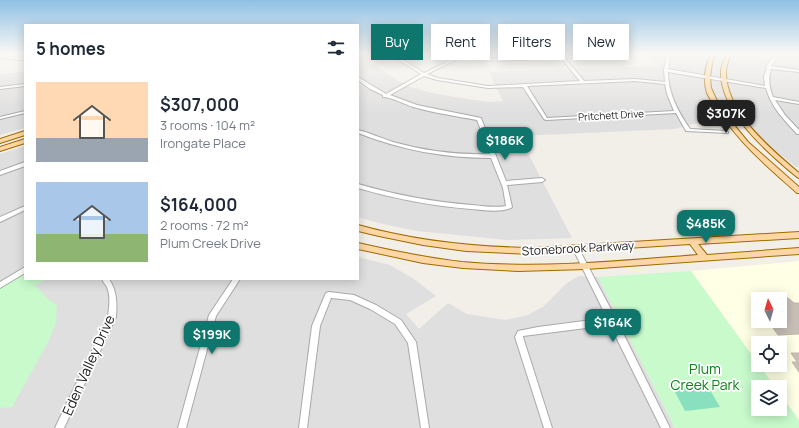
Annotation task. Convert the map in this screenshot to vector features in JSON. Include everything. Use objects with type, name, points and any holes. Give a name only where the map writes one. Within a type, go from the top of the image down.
[{"type":"main road","points":[[708,74],[712,98],[726,120],[745,141],[799,191]]},
{"type":"main road","points":[[723,74],[723,80],[729,99],[739,116],[760,140],[799,176]]},
{"type":"main road","points":[[0,141],[24,133]]},
{"type":"main road","points":[[0,149],[24,141]]},
{"type":"main road","name":"Stonebrook Parkway","points":[[359,228],[399,239],[468,249],[532,251],[799,235]]},
{"type":"main road","points":[[692,242],[705,258]]},
{"type":"main road","name":"Stonebrook Parkway","points":[[359,246],[423,260],[463,265],[518,268],[586,266],[799,251]]},
{"type":"street","points":[[576,74],[583,83]]},
{"type":"street","points":[[666,74],[670,98],[688,130],[726,132]]},
{"type":"street","points":[[690,74],[766,87]]},
{"type":"street","points":[[765,74],[766,87],[771,98],[786,121],[799,134]]},
{"type":"street","points":[[386,96],[425,75],[444,80],[488,87],[642,80],[667,83]]},
{"type":"street","points":[[359,79],[386,96],[417,108],[479,119],[504,183],[509,201],[509,207],[505,209],[479,208],[435,203],[393,196],[359,186]]},
{"type":"street","points":[[0,88],[24,85]]},
{"type":"street","name":"Pritchett Drive","points":[[525,86],[546,118],[677,112]]},
{"type":"street","points":[[771,98],[799,103]]},
{"type":"street","points":[[0,118],[24,112]]},
{"type":"street","points":[[359,131],[396,144],[428,151],[462,156],[493,156]]},
{"type":"street","points":[[359,138],[368,135]]},
{"type":"street","points":[[0,173],[24,164]]},
{"type":"street","points":[[504,183],[542,180]]},
{"type":"street","points":[[0,220],[24,208]]},
{"type":"street","points":[[576,249],[586,266],[666,428]]},
{"type":"street","points":[[0,285],[24,271]]},
{"type":"street","name":"Eden Valley Drive","points":[[59,428],[112,317],[114,298],[109,283],[106,280]]},
{"type":"street","points":[[182,428],[213,315],[236,280]]},
{"type":"street","points":[[303,428],[316,326],[329,295],[351,297],[373,306],[398,322],[412,342],[425,428]]},
{"type":"street","points":[[548,428],[519,337],[521,333],[527,331],[613,321]]},
{"type":"shaded area","points":[[0,74],[24,74],[24,128],[0,135]]},
{"type":"shaded area","points":[[359,74],[388,74],[411,87],[432,93],[491,102],[503,101],[490,74],[799,74],[799,167],[796,167],[757,136],[741,117],[718,118],[674,129],[519,136],[572,238],[507,240],[417,231],[359,217]]},
{"type":"shaded area","points":[[24,146],[24,280],[359,280],[359,257],[390,265],[414,279],[436,296],[406,314],[419,329],[448,303],[467,314],[506,320],[528,315],[544,306],[567,283],[579,276],[598,277],[675,428],[0,428],[0,154]]},
{"type":"shaded area","points":[[799,261],[799,420],[787,404],[787,380],[770,380],[764,372],[787,372],[787,336],[751,336],[751,354],[691,271]]},
{"type":"green space","name":"Plum Creek Park","points":[[691,271],[751,354],[751,372],[764,372],[770,380],[751,380],[751,416],[787,416],[787,404],[799,420],[799,428],[675,428],[598,277]]},
{"type":"green space","points":[[24,275],[24,280],[45,280],[35,285],[57,306],[56,323],[48,342],[12,407],[0,408],[0,288]]},
{"type":"green space","points":[[707,385],[720,407],[685,411],[673,388]]},
{"type":"building","points":[[788,298],[794,303],[799,303],[799,334],[778,335],[773,328],[787,328]]},
{"type":"building","points":[[791,353],[799,353],[799,372],[792,362],[797,362]]}]
